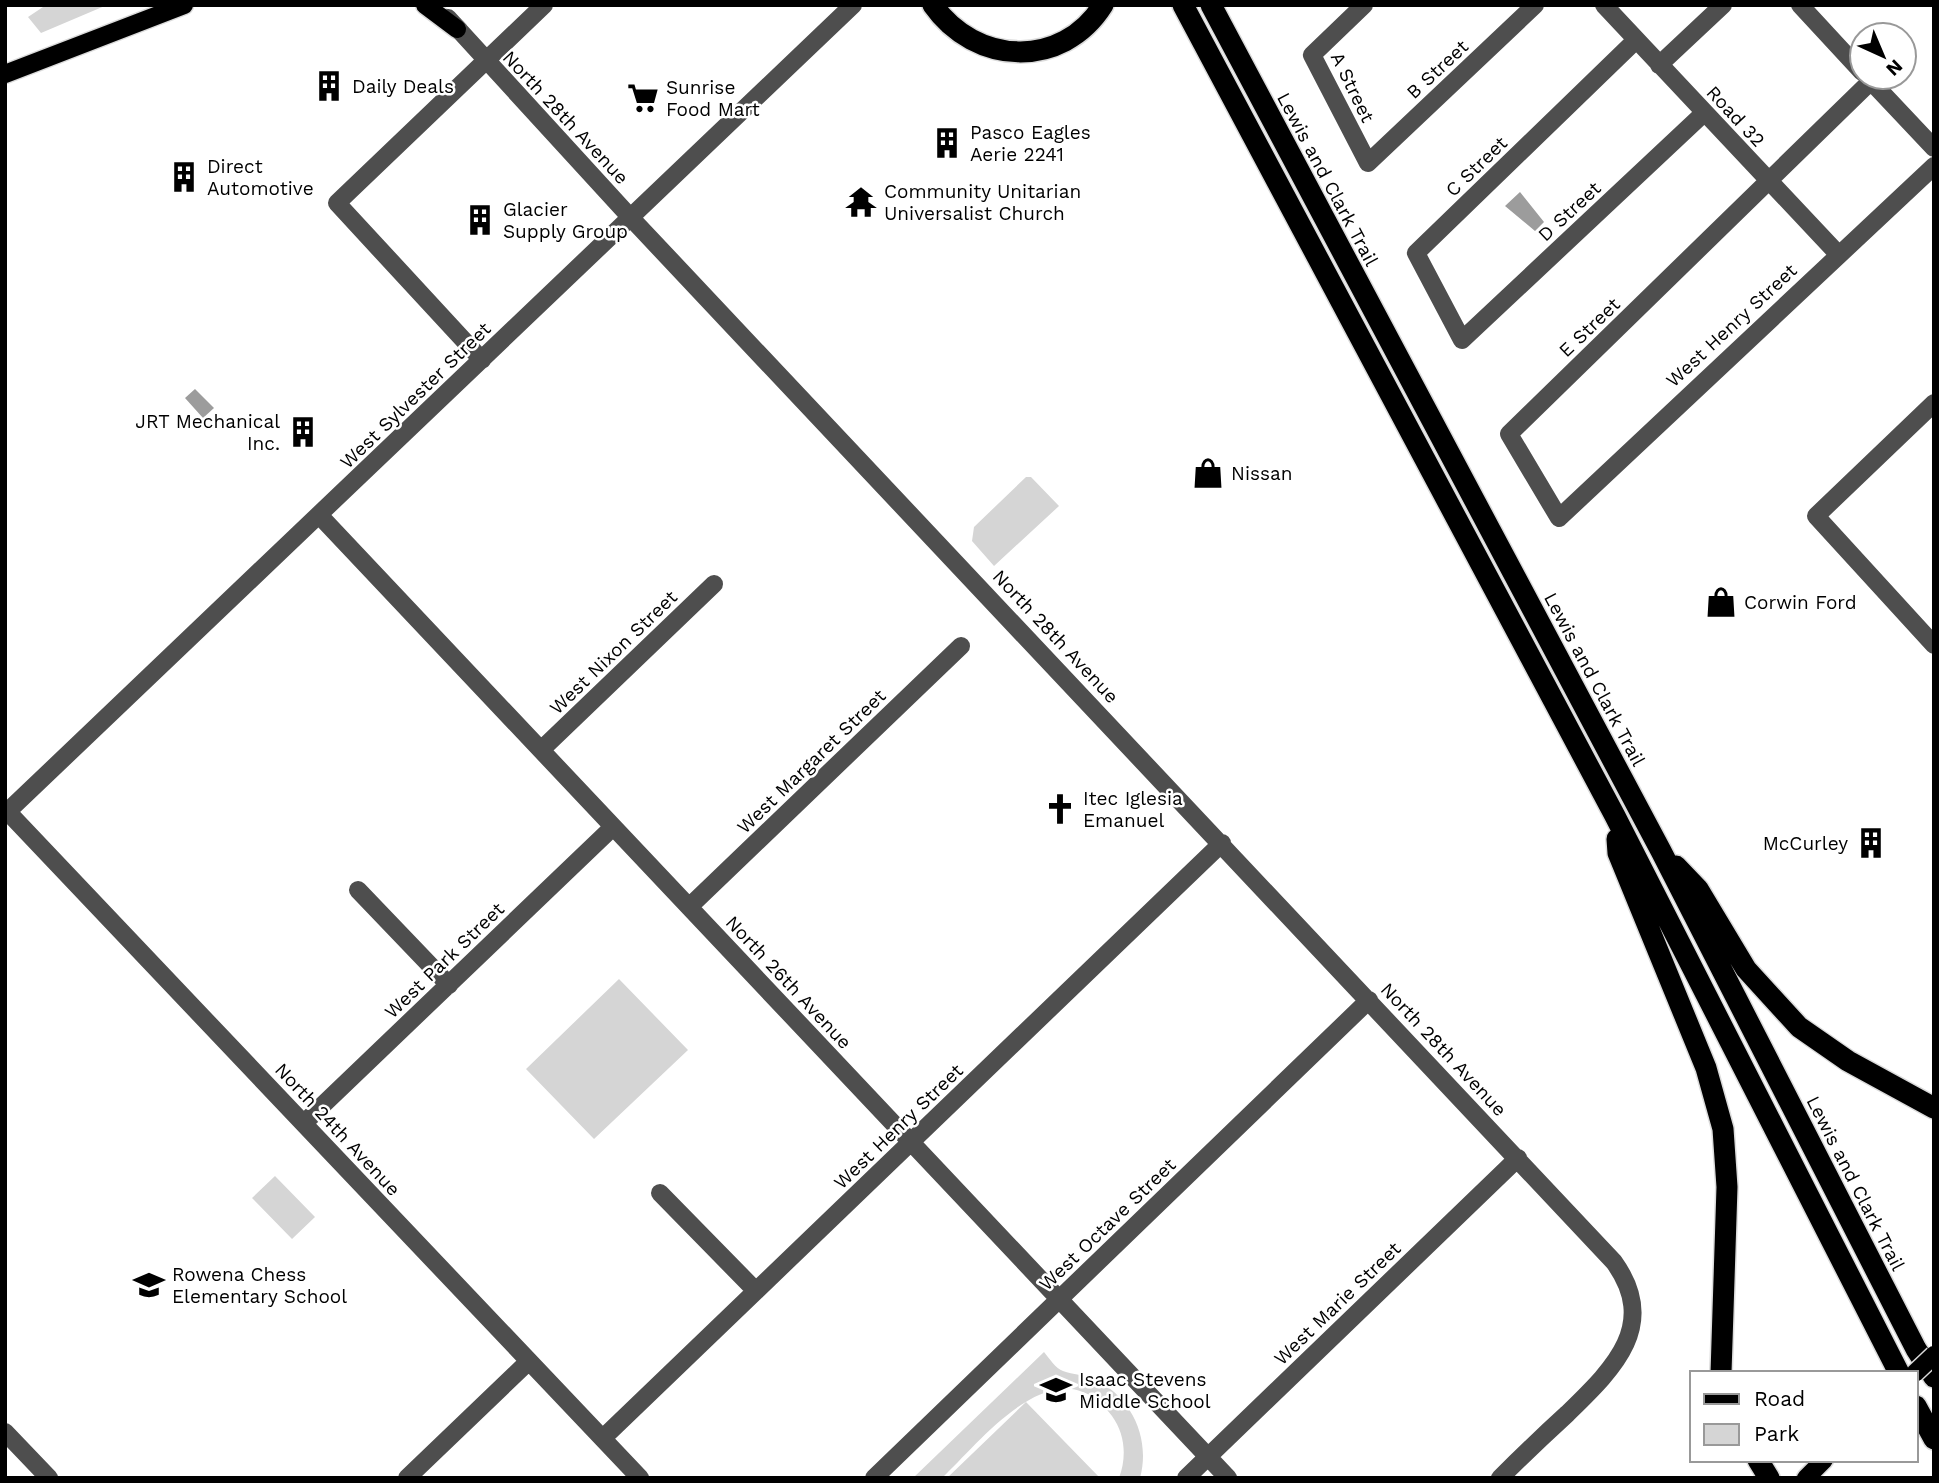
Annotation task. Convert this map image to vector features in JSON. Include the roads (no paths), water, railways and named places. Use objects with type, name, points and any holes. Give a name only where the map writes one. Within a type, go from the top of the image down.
[{"type":"highway","points":[[933,5],[948,24],[977,45],[1018,52],[1054,46],[1069,38],[1085,27],[1103,5]]},
{"type":"highway","points":[[1183,5],[1615,816],[1898,1371]]},
{"type":"highway","name":"Lewis and Clark Trail","points":[[1211,5],[1661,851],[1901,1321],[1930,1370]]},
{"type":"highway","points":[[1615,816],[1618,853],[1706,1068],[1723,1129],[1727,1186],[1721,1371]]},
{"type":"highway","points":[[1661,851],[1698,889],[1756,984],[1799,1027],[1840,1056],[1934,1108]]},
{"type":"highway","points":[[1918,1410],[1934,1439]]},
{"type":"highway","points":[[1759,1462],[1769,1478]]},
{"type":"main road","points":[[5,74],[184,5]]},
{"type":"main road","points":[[425,5],[457,29]]},
{"type":"main road","points":[[1806,1478],[1822,1462]]},
{"type":"street","name":"North 28th Avenue","points":[[437,5],[631,218],[1614,1262],[1632,1302],[1628,1337],[1613,1367],[1500,1478]]},
{"type":"street","points":[[482,360],[337,202],[544,5]]},
{"type":"street","name":"West Sylvester Street","points":[[6,812],[320,516],[853,5]]},
{"type":"street","name":"A Street","points":[[1364,5],[1312,55],[1367,163]]},
{"type":"street","name":"B Street","points":[[1367,163],[1535,5]]},
{"type":"street","name":"Road 32","points":[[1604,5],[1838,254]]},
{"type":"street","points":[[1659,65],[1723,5]]},
{"type":"street","points":[[1800,5],[1848,57]]},
{"type":"street","name":"C Street","points":[[1462,340],[1416,253],[1636,40]]},
{"type":"street","points":[[1768,181],[1854,91]]},
{"type":"street","points":[[1880,91],[1934,148]]},
{"type":"street","name":"D Street","points":[[1462,340],[1704,113]]},
{"type":"street","name":"West Henry Street","points":[[1559,518],[1934,166]]},
{"type":"street","name":"E Street","points":[[1559,518],[1509,434],[1768,181]]},
{"type":"street","points":[[1934,403],[1816,516],[1934,645]]},
{"type":"street","name":"North 26th Avenue","points":[[320,516],[1228,1478]]},
{"type":"street","name":"West Nixon Street","points":[[541,750],[714,584]]},
{"type":"street","name":"West Margaret Street","points":[[689,907],[961,646]]},
{"type":"street","name":"North 24th Avenue","points":[[6,812],[640,1478]]},
{"type":"street","name":"West Park Street","points":[[304,1123],[613,827]]},
{"type":"street","name":"West Henry Street","points":[[603,1438],[1222,843]]},
{"type":"street","points":[[358,890],[449,985]]},
{"type":"street","name":"West Octave Street","points":[[874,1478],[1369,1000]]},
{"type":"street","name":"West Marie Street","points":[[1186,1478],[1517,1158]]},
{"type":"street","points":[[660,1193],[756,1291]]},
{"type":"street","points":[[407,1478],[529,1360]]},
{"type":"street","points":[[5,1432],[49,1478]]},
{"type":"place","name":"Daily Deals","points":[[329,86]]},
{"type":"place","name":"Sunrise Food Mart","points":[[643,98]]},
{"type":"place","name":"Pasco Eagles Aerie 2241","points":[[947,143]]},
{"type":"place","name":"Direct Automotive","points":[[184,177]]},
{"type":"place","name":"Community Unitarian Universalist Church","points":[[861,202]]},
{"type":"place","name":"Glacier Supply Group","points":[[480,220]]},
{"type":"place","name":"JRT Mechanical Inc.","points":[[303,432]]},
{"type":"place","name":"Nissan","points":[[1208,473]]},
{"type":"place","name":"Corwin Ford","points":[[1721,602]]},
{"type":"place","name":"Itec Iglesia Emanuel","points":[[1060,809]]},
{"type":"place","name":"McCurley","points":[[1871,843]]},
{"type":"place","name":"Rowena Chess Elementary School","points":[[149,1285]]},
{"type":"place","name":"Isaac Stevens Middle School","points":[[1056,1390]]}]
